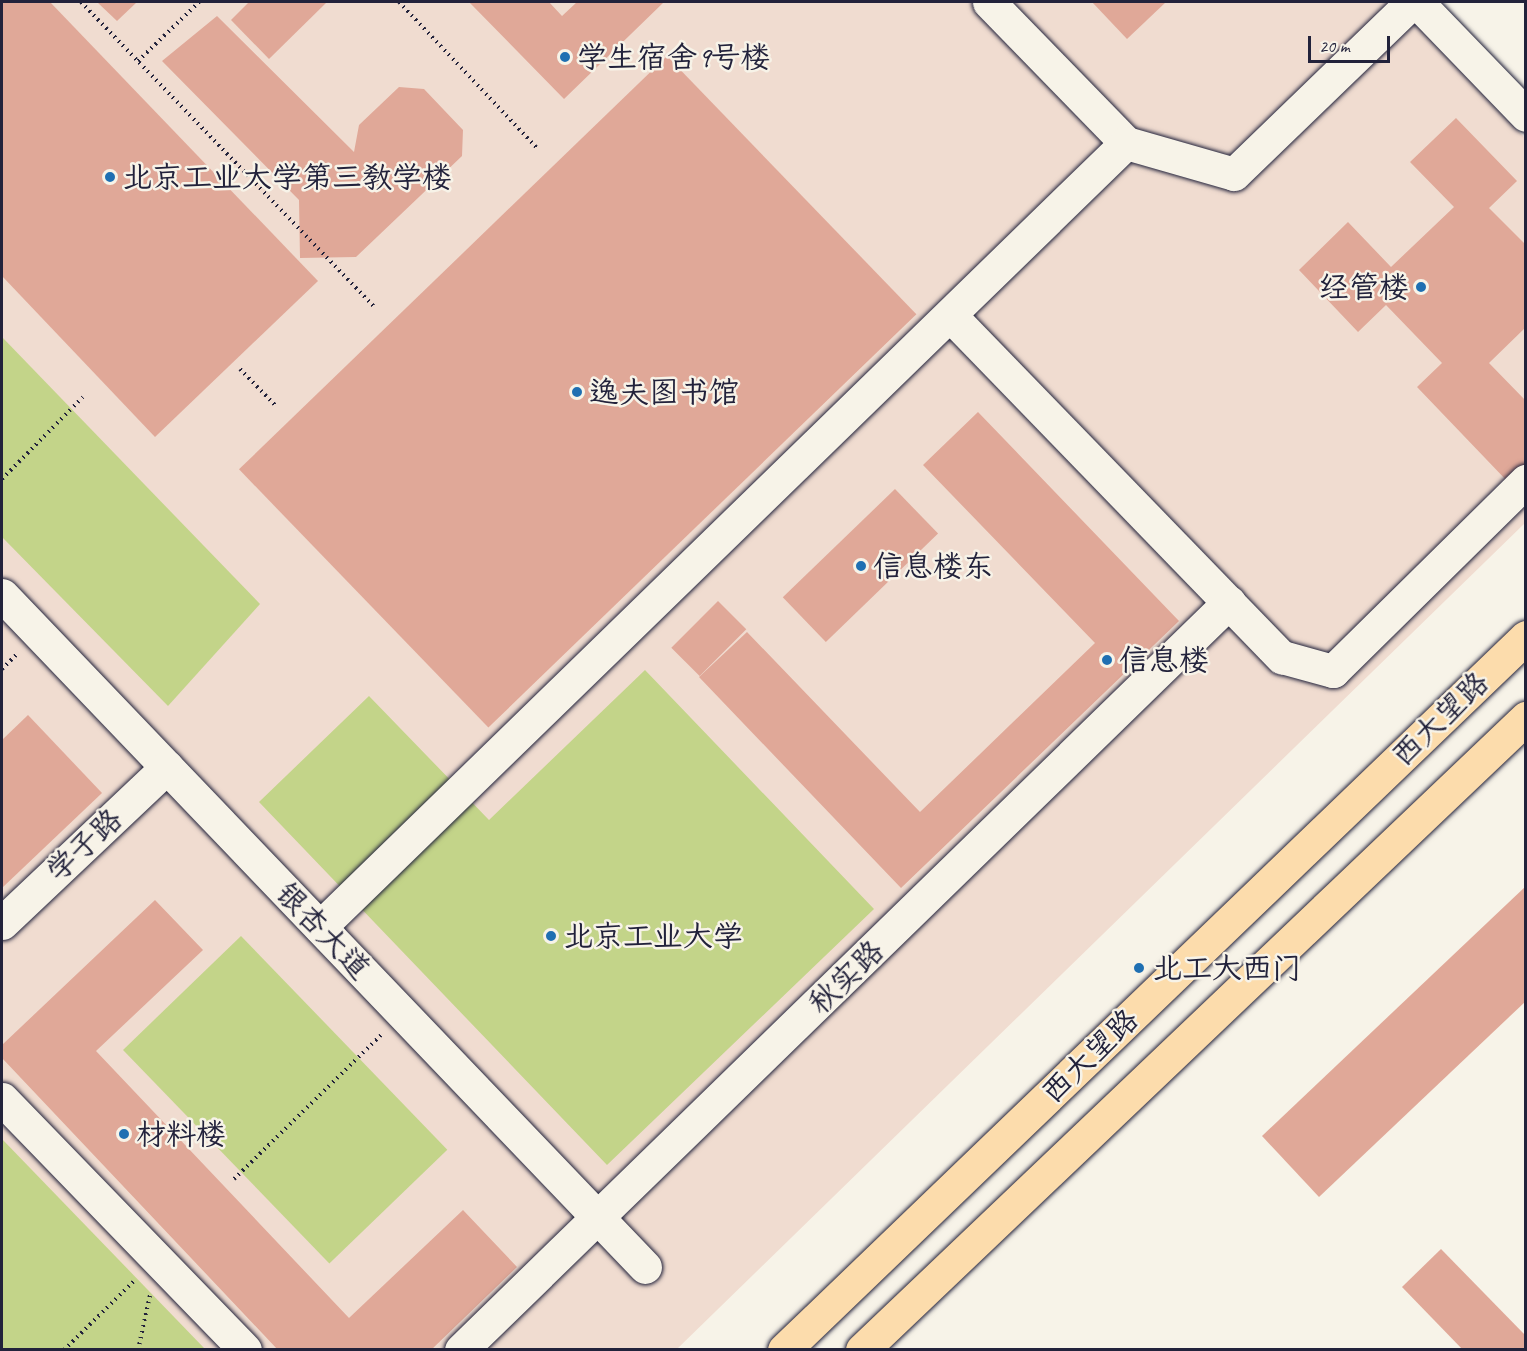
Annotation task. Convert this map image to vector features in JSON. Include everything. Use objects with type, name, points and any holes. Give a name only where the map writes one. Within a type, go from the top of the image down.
[{"type":"main road","name":"西大望路","points":[[784,1350],[1526,638]]},
{"type":"main road","name":"西大望路","points":[[862,1350],[1526,718]]},
{"type":"street","points":[[989,2],[1126,143],[1234,174],[1412,2]]},
{"type":"street","points":[[1417,2],[1526,115]]},
{"type":"street","points":[[320,927],[1126,143]]},
{"type":"street","points":[[950,315],[1282,657],[1333,671],[1526,481]]},
{"type":"street","name":"银杏大道","points":[[2,595],[645,1267]]},
{"type":"street","name":"秋实路","points":[[461,1350],[1229,602]]},
{"type":"street","name":"学子路","points":[[2,923],[166,767]]},
{"type":"street","points":[[2,1099],[245,1350]]},
{"type":"path","points":[[81,2],[375,308]]},
{"type":"path","points":[[138,61],[199,2]]},
{"type":"path","points":[[399,2],[538,149]]},
{"type":"path","points":[[240,369],[275,405]]},
{"type":"path","points":[[2,478],[83,397]]},
{"type":"path","points":[[234,1179],[403,1014]]},
{"type":"path","points":[[64,1350],[157,1259]]},
{"type":"path","points":[[138,1350],[157,1259]]},
{"type":"shaded area","name":"北京工业大学","points":[[2,2],[1436,2],[1414,23],[1525,138],[1525,523],[677,1349],[2,1350]]},
{"type":"green space","points":[[2,337],[260,604],[168,706],[2,537]]},
{"type":"green space","points":[[645,670],[874,909],[607,1165],[259,802],[369,696],[489,820]]},
{"type":"green space","points":[[241,936],[447,1150],[329,1264],[123,1050]]},
{"type":"green space","points":[[2,1139],[205,1349],[2,1349]]},
{"type":"building","name":"北京工业大学第三教学楼","points":[[2,2],[50,2],[318,281],[155,437],[2,276]]},
{"type":"building","points":[[97,2],[137,2],[117,21]]},
{"type":"building","points":[[249,2],[327,2],[269,59],[231,20]]},
{"type":"building","name":"学生宿舍9号楼","points":[[469,2],[549,2],[562,16],[577,2],[664,2],[564,99]]},
{"type":"building","points":[[1092,2],[1166,2],[1127,39]]},
{"type":"building","points":[[217,16],[354,152],[359,125],[399,87],[424,89],[463,130],[462,156],[356,257],[300,258],[299,200],[162,61]]},
{"type":"building","name":"逸夫图书馆","points":[[667,56],[916,314],[488,728],[239,469]]},
{"type":"building","name":"经管楼","points":[[1456,118],[1517,181],[1489,208],[1526,245],[1526,327],[1489,363],[1526,401],[1526,465],[1508,482],[1417,387],[1442,363],[1386,305],[1358,332],[1299,270],[1348,222],[1391,267],[1454,207],[1410,162]]},
{"type":"building","name":"信息楼","points":[[978,412],[1179,621],[901,888],[699,677],[747,632],[920,812],[1095,643],[923,465]]},
{"type":"building","name":"信息楼东","points":[[895,489],[938,534],[826,642],[783,597]]},
{"type":"building","points":[[718,601],[746,629],[700,676],[671,648]]},
{"type":"building","points":[[28,715],[102,793],[2,888],[2,740]]},
{"type":"building","points":[[1526,886],[1526,1001],[1319,1197],[1262,1136]]},
{"type":"building","name":"材料楼","points":[[155,900],[203,950],[96,1051],[349,1318],[463,1210],[517,1267],[431,1350],[278,1350],[2,1058],[2,1045]]},
{"type":"building","points":[[1441,1249],[1526,1336],[1526,1350],[1463,1350],[1402,1287]]},
{"type":"place","name":"学生宿舍9号楼","points":[[565,57]]},
{"type":"place","name":"北京工业大学第三教学楼","points":[[110,177]]},
{"type":"place","name":"经管楼","points":[[1421,287]]},
{"type":"place","name":"逸夫图书馆","points":[[577,392]]},
{"type":"place","name":"信息楼东","points":[[861,566]]},
{"type":"place","name":"信息楼","points":[[1107,660]]},
{"type":"place","name":"北京工业大学","points":[[551,936]]},
{"type":"place","name":"北工大西门","points":[[1139,968]]},
{"type":"place","name":"材料楼","points":[[124,1134]]}]
